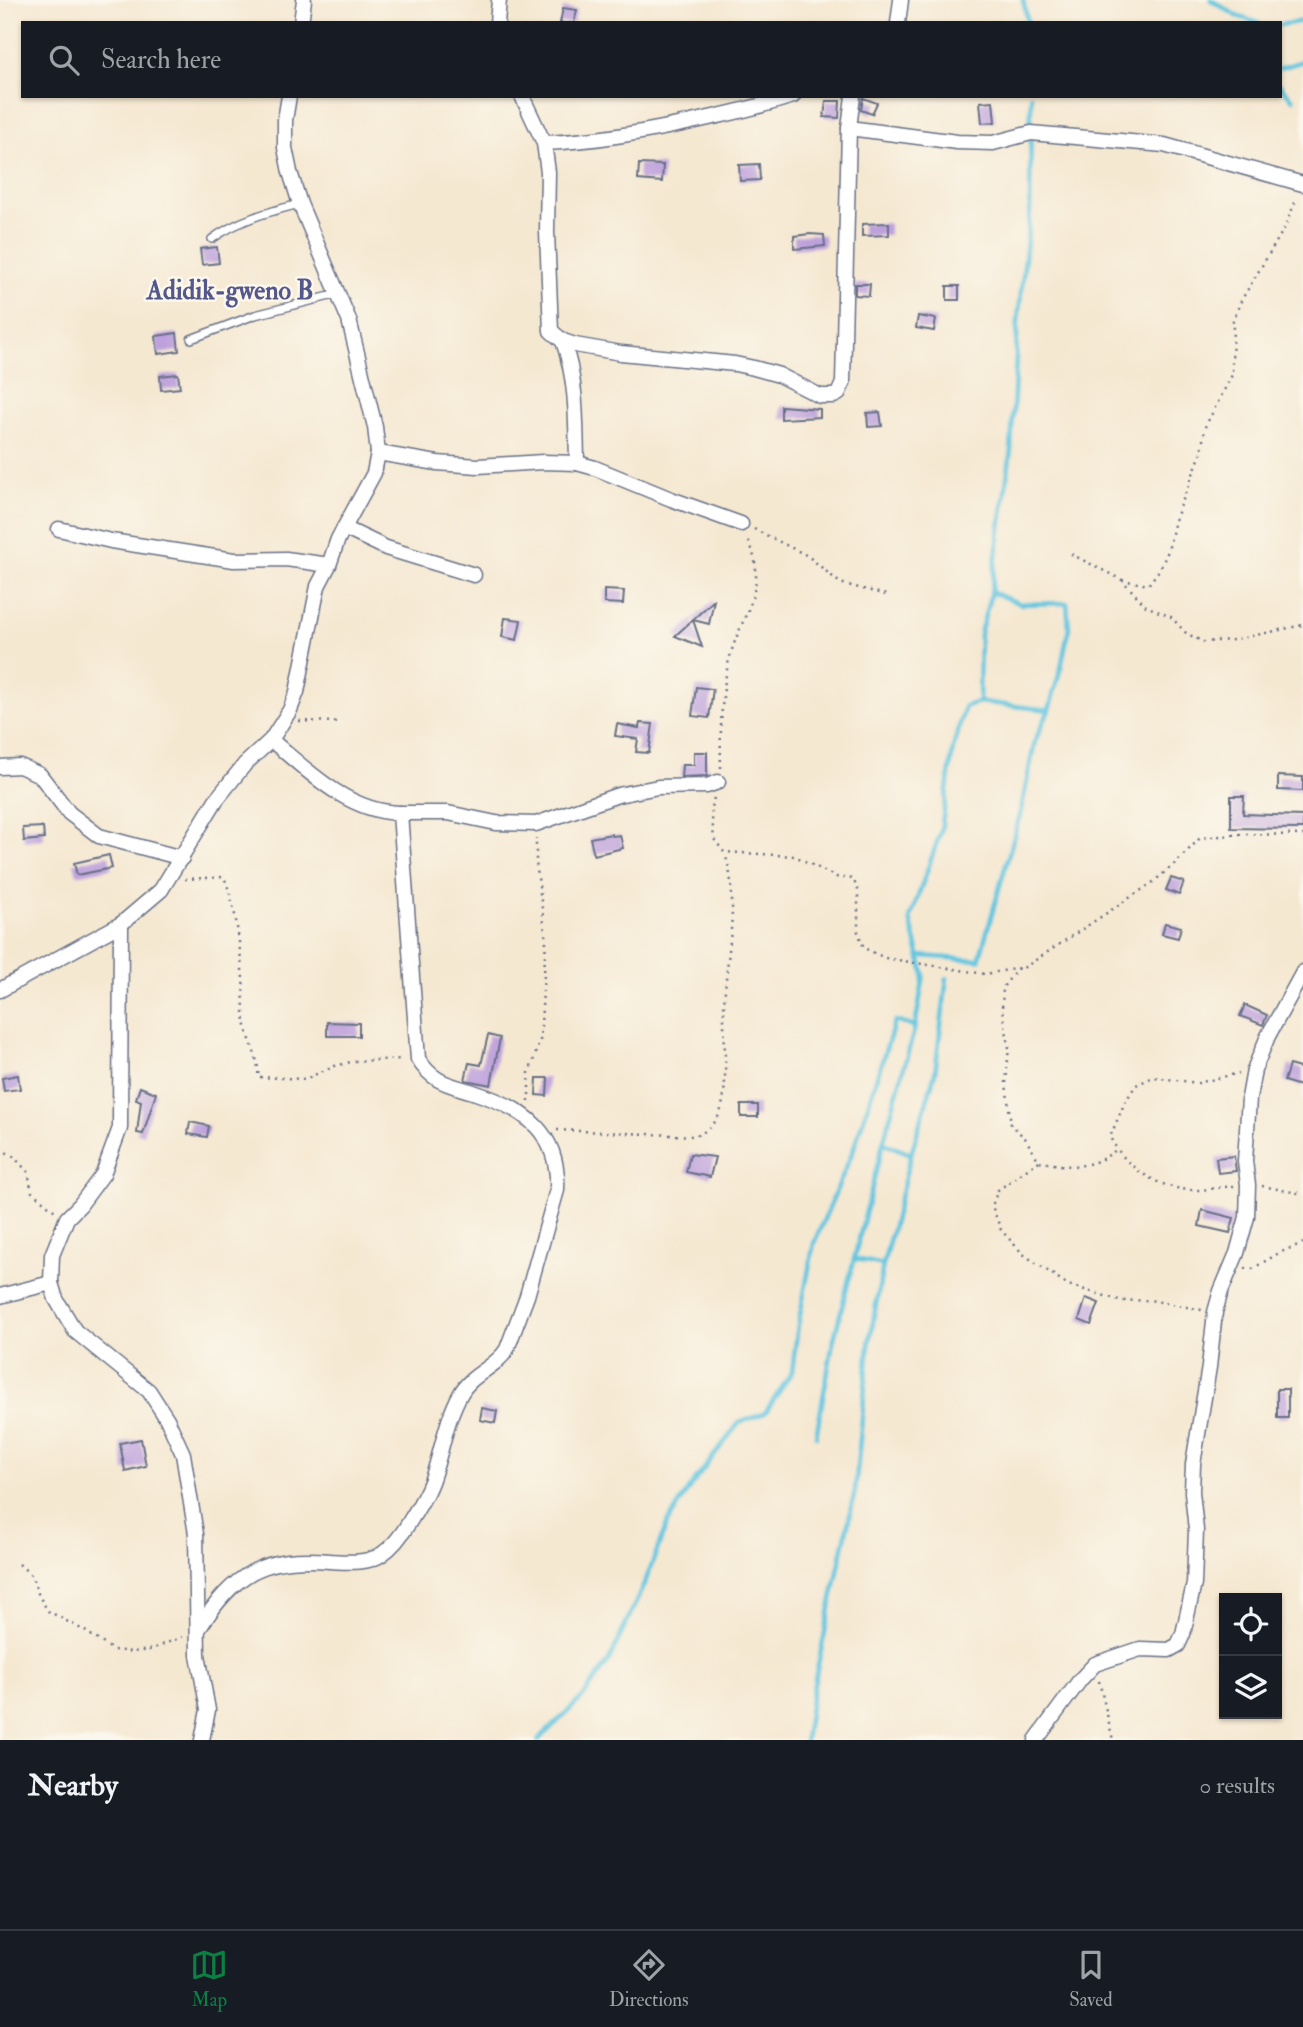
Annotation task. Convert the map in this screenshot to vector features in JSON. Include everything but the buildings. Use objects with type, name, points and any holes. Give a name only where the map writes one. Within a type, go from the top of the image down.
[{"type":"street","points":[[301,21],[304,0]]},
{"type":"street","points":[[497,21],[499,0]]},
{"type":"street","points":[[898,21],[901,0]]},
{"type":"street","points":[[0,990],[121,924],[161,890],[183,858],[206,814],[228,783],[271,740],[285,718],[301,676],[318,586],[344,528],[374,473],[378,453],[375,428],[349,320],[300,204],[285,148],[289,98]]},
{"type":"street","points":[[523,98],[544,143],[548,172],[547,232],[551,331],[563,341],[621,353],[735,364],[779,375],[820,396],[834,397],[843,383],[849,128],[853,98]]},
{"type":"street","points":[[544,143],[640,135],[756,108],[787,98]]},
{"type":"street","points":[[849,128],[957,142],[993,143],[1031,133],[1164,145],[1299,182]]},
{"type":"street","points":[[563,341],[572,369],[577,463]]},
{"type":"street","points":[[378,453],[437,463],[478,466],[577,463],[741,524]]},
{"type":"street","points":[[344,528],[386,548],[474,575]]},
{"type":"street","points":[[59,529],[111,541],[234,560],[286,559],[329,565]]},
{"type":"street","points":[[271,740],[304,770],[362,806],[381,812],[448,813],[496,822],[536,824],[618,795],[658,787],[707,786],[718,782]]},
{"type":"street","points":[[0,767],[20,766],[40,775],[69,813],[99,836],[183,858]]},
{"type":"street","points":[[198,1630],[232,1586],[260,1567],[297,1559],[345,1562],[373,1558],[382,1554],[404,1532],[432,1481],[462,1390],[478,1373],[503,1357],[527,1296],[557,1190],[558,1175],[554,1153],[540,1129],[529,1119],[498,1101],[434,1079],[418,1059],[400,813]]},
{"type":"street","points":[[121,924],[120,1128],[103,1174],[67,1218],[52,1255],[51,1283],[61,1308],[75,1331],[149,1391],[178,1442],[186,1467],[195,1523],[200,1673],[208,1710],[202,1740]]},
{"type":"street","points":[[1036,1740],[1095,1664],[1117,1654],[1140,1649],[1169,1650],[1178,1645],[1183,1634],[1194,1584],[1196,1530],[1192,1492],[1193,1464],[1215,1312],[1247,1217],[1248,1185],[1245,1161],[1249,1098],[1254,1070],[1268,1036],[1303,972]]},
{"type":"street","points":[[0,1296],[51,1283]]},
{"type":"lane","points":[[212,239],[260,214],[300,204]]},
{"type":"lane","points":[[191,340],[255,315],[338,294]]},
{"type":"path","points":[[1071,554],[1122,580],[1148,584],[1160,569],[1168,551],[1175,520],[1201,454],[1205,427],[1232,375],[1233,320],[1242,299],[1284,229],[1297,197],[1299,182]]},
{"type":"path","points":[[741,524],[767,533],[808,556],[840,583],[887,595]]},
{"type":"path","points":[[540,1129],[694,1136],[705,1133],[719,1116],[724,1087],[724,1007],[730,943],[731,872],[724,852],[713,839],[711,807],[722,772],[722,712],[730,659],[748,614],[758,576],[749,540],[741,524]]},
{"type":"path","points":[[1122,580],[1146,606],[1171,617],[1186,634],[1203,642],[1233,640],[1303,625]]},
{"type":"path","points":[[285,718],[304,722],[337,722]]},
{"type":"path","points":[[529,1119],[529,1073],[540,1041],[546,940],[536,862],[536,824]]},
{"type":"path","points":[[724,852],[794,856],[836,877],[853,879],[858,890],[858,932],[864,948],[886,958],[985,974],[1026,967],[1152,883],[1200,838],[1242,834],[1303,835]]},
{"type":"path","points":[[172,874],[189,880],[224,877],[232,897],[243,978],[244,1019],[251,1049],[260,1065],[258,1077],[305,1079],[335,1066],[355,1062],[418,1059]]},
{"type":"path","points":[[1018,968],[1003,987],[1002,1009],[1009,1046],[1006,1083],[1011,1125],[1025,1139],[1039,1161],[1067,1167],[1087,1165],[1102,1160],[1116,1149]]},
{"type":"path","points":[[1254,1070],[1198,1083],[1153,1077],[1136,1086],[1125,1102],[1111,1137],[1116,1149],[1146,1176],[1167,1185],[1194,1190],[1248,1185],[1303,1194]]},
{"type":"path","points":[[0,1149],[13,1156],[28,1172],[32,1192],[47,1206],[67,1218]]},
{"type":"path","points":[[1039,1161],[998,1190],[992,1206],[1000,1230],[1023,1254],[1068,1285],[1122,1301],[1150,1300],[1215,1312]]},
{"type":"path","points":[[1231,1266],[1252,1269],[1303,1243]]},
{"type":"path","points":[[19,1563],[31,1575],[48,1611],[113,1650],[149,1650],[198,1630]]},
{"type":"path","points":[[1095,1664],[1112,1740]]},
{"type":"waterway","points":[[1023,0],[1028,21]]},
{"type":"waterway","points":[[1211,0],[1237,16],[1252,21]]},
{"type":"waterway","points":[[1282,25],[1303,21]]},
{"type":"waterway","points":[[1282,67],[1303,61]]},
{"type":"waterway","points":[[1282,87],[1293,100]]},
{"type":"waterway","points":[[920,956],[979,960],[1020,815],[1035,741],[1049,710],[1069,628],[1067,603],[1021,604],[991,592],[1011,450],[1018,320],[1030,214],[1031,98]]},
{"type":"waterway","points":[[991,593],[980,633],[979,702],[1049,710]]},
{"type":"waterway","points":[[816,1436],[833,1343],[915,1027],[924,975],[910,919],[941,831],[953,748],[965,706],[979,702]]},
{"type":"waterway","points":[[805,1740],[812,1693],[855,1491],[869,1345],[883,1265],[935,1073],[947,978]]},
{"type":"waterway","points":[[538,1740],[582,1698],[609,1661],[646,1580],[667,1524],[690,1487],[739,1423],[765,1413],[792,1372],[814,1243],[853,1151],[895,1021],[915,1027]]},
{"type":"waterway","points":[[883,1143],[911,1154]]},
{"type":"waterway","points":[[856,1259],[883,1265]]},
{"type":"district","name":"Adidik-gweno B","points":[[230,290]]}]
